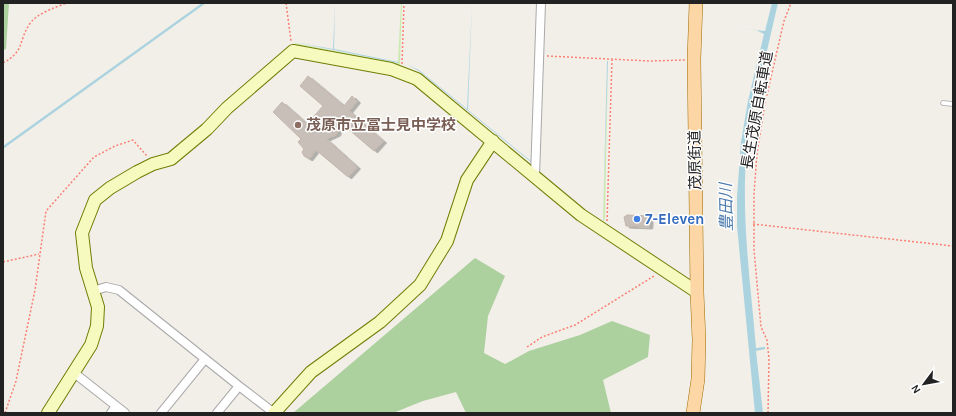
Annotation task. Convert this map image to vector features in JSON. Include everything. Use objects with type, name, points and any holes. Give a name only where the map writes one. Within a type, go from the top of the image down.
[{"type":"main road","name":"茂原街道","points":[[693,413],[698,379],[699,340],[694,59],[696,3]]},
{"type":"street","points":[[535,176],[541,3]]},
{"type":"street","points":[[48,413],[91,345],[97,326],[98,308],[86,268],[82,232],[96,200],[110,188],[153,164],[171,159],[207,129],[227,108],[293,51],[346,59],[402,72],[417,79],[581,215],[697,292]]},
{"type":"street","points":[[93,291],[106,287],[119,290],[274,413],[311,372],[380,322],[420,285],[447,241],[467,180],[493,142]]},
{"type":"street","points":[[161,413],[205,359]]},
{"type":"street","points":[[73,372],[114,410],[125,413]]},
{"type":"street","points":[[217,413],[239,386]]},
{"type":"lane","points":[[943,103],[953,104]]},
{"type":"path","points":[[3,62],[12,58],[20,49],[30,23],[41,14],[67,3]]},
{"type":"path","points":[[286,3],[293,51]]},
{"type":"path","points":[[402,72],[404,3]]},
{"type":"path","name":"長生茂原自転車道","points":[[768,413],[769,359],[767,340],[761,327],[753,224],[755,178],[763,118],[781,36],[791,3]]},
{"type":"path","points":[[539,56],[650,61],[694,59]]},
{"type":"path","points":[[607,233],[612,59]]},
{"type":"path","points":[[5,413],[16,380],[35,290],[46,211],[94,157],[115,146],[132,140],[153,164]]},
{"type":"path","points":[[753,224],[953,246]]},
{"type":"path","points":[[3,262],[39,254]]},
{"type":"path","points":[[527,347],[542,337],[576,325],[664,270]]},
{"type":"green space","points":[[3,3],[9,3],[6,49],[3,50]]},
{"type":"green space","points":[[401,3],[400,64],[398,67],[298,47],[294,43],[398,63]]},
{"type":"green space","points":[[608,61],[605,217],[604,223],[603,219]]},
{"type":"green space","points":[[475,258],[505,276],[488,316],[484,353],[505,364],[529,351],[580,335],[612,321],[650,335],[648,357],[603,380],[611,413],[466,413],[456,392],[423,401],[393,413],[293,413]]},
{"type":"water","points":[[202,3],[206,3],[3,149],[3,146]]},
{"type":"water","points":[[335,3],[334,49],[398,62],[401,3],[398,63],[294,42],[333,49]]},
{"type":"water","points":[[472,3],[468,110],[531,161],[537,3],[531,162],[419,71],[406,64],[419,70],[467,109]]},
{"type":"water","points":[[772,3],[778,3],[756,98],[765,101],[764,103],[754,102],[746,163],[746,225],[756,348],[765,347],[765,349],[756,351],[763,413],[755,413],[737,226],[737,197],[741,142],[748,101],[764,34],[756,30],[765,31]]},
{"type":"water","points":[[607,61],[608,61],[603,219]]},
{"type":"building","name":"茂原市立冨士見中学校","points":[[308,76],[344,106],[352,96],[357,101],[349,111],[383,141],[374,151],[340,122],[337,134],[326,139],[357,167],[348,177],[316,150],[309,159],[304,156],[302,152],[304,149],[298,142],[301,139],[273,112],[282,102],[307,124],[323,106],[300,86]]},
{"type":"building","name":"7-Eleven","points":[[627,215],[650,216],[649,227],[626,226],[624,217]]},
{"type":"place","name":"茂原市立冨士見中学校","points":[[298,125]]},
{"type":"place","name":"7-Eleven","points":[[637,219]]},
{"type":"water label","name":"豊田川","points":[[726,207]]}]
